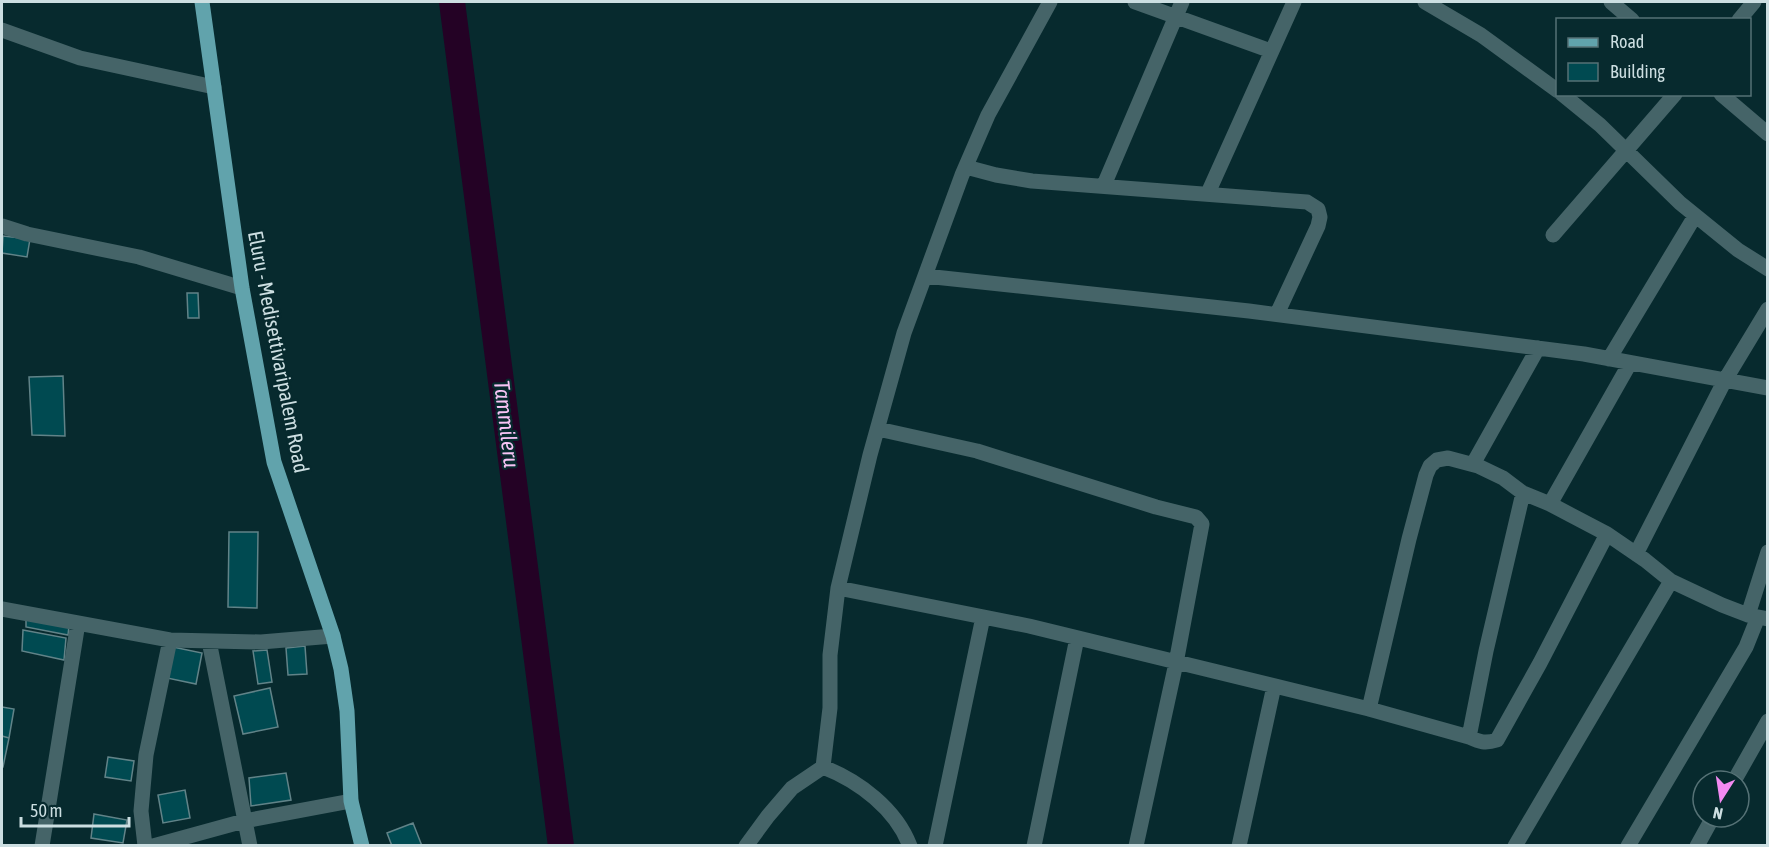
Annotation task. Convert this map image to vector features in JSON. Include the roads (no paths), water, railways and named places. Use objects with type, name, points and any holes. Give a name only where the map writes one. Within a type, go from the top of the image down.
[{"type":"main road","name":"Eluru - Medisettivaripalem Road","points":[[202,2],[242,288],[274,462],[333,636],[341,669],[347,711],[351,801],[362,846]]},
{"type":"street","points":[[746,846],[792,788],[823,767],[830,708],[830,655],[838,588],[904,333],[966,167],[988,115],[1050,2]]},
{"type":"street","points":[[1135,2],[1271,51]]},
{"type":"street","points":[[1104,185],[1182,2]]},
{"type":"street","points":[[1208,193],[1294,2]]},
{"type":"street","points":[[1425,2],[1481,35],[1556,90]]},
{"type":"street","points":[[1611,2],[1630,18]]},
{"type":"street","points":[[1740,18],[1754,2]]},
{"type":"street","points":[[2,30],[80,58],[214,87]]},
{"type":"street","points":[[1564,96],[1600,125],[1695,216],[1738,250],[1767,269]]},
{"type":"street","points":[[1553,235],[1673,96]]},
{"type":"street","points":[[1723,96],[1767,134]]},
{"type":"street","points":[[966,167],[1032,181],[1307,202],[1318,209],[1320,217],[1318,226],[1277,314]]},
{"type":"street","points":[[1609,359],[1695,216]]},
{"type":"street","points":[[2,226],[27,234],[140,257],[242,288]]},
{"type":"street","points":[[925,276],[1277,314],[1538,348],[1767,388]]},
{"type":"street","points":[[1636,554],[1725,380],[1767,309]]},
{"type":"street","points":[[1473,464],[1538,348]]},
{"type":"street","points":[[1550,504],[1630,363]]},
{"type":"street","points":[[878,429],[977,451],[1156,507],[1196,517],[1202,524],[1176,663],[1136,846]]},
{"type":"street","points":[[1369,709],[1409,539],[1430,466],[1437,460],[1448,458],[1473,464],[1503,478],[1523,493],[1550,504],[1607,534],[1671,581],[1697,594],[1758,617]]},
{"type":"street","points":[[1469,737],[1486,651],[1523,493]]},
{"type":"street","points":[[838,588],[1077,638],[1369,709],[1469,737],[1480,743],[1497,740],[1607,534]]},
{"type":"street","points":[[1628,846],[1746,647],[1758,617],[1767,552]]},
{"type":"street","points":[[1515,846],[1671,581]]},
{"type":"street","points":[[2,609],[170,640],[261,642],[333,636]]},
{"type":"street","points":[[935,846],[983,617]]},
{"type":"street","points":[[42,846],[78,623]]},
{"type":"street","points":[[1034,846],[1077,638]]},
{"type":"street","points":[[145,846],[141,811],[146,755],[170,640]]},
{"type":"street","points":[[209,640],[250,846]]},
{"type":"street","points":[[1239,846],[1274,686]]},
{"type":"street","points":[[1741,769],[1767,722]]},
{"type":"street","points":[[823,767],[836,772],[877,798],[904,830],[910,846]]},
{"type":"street","points":[[153,846],[244,821],[351,801]]},
{"type":"street","points":[[1697,846],[1706,829]]},
{"type":"waterway","name":"Tammileru","points":[[452,2],[561,846]]}]
